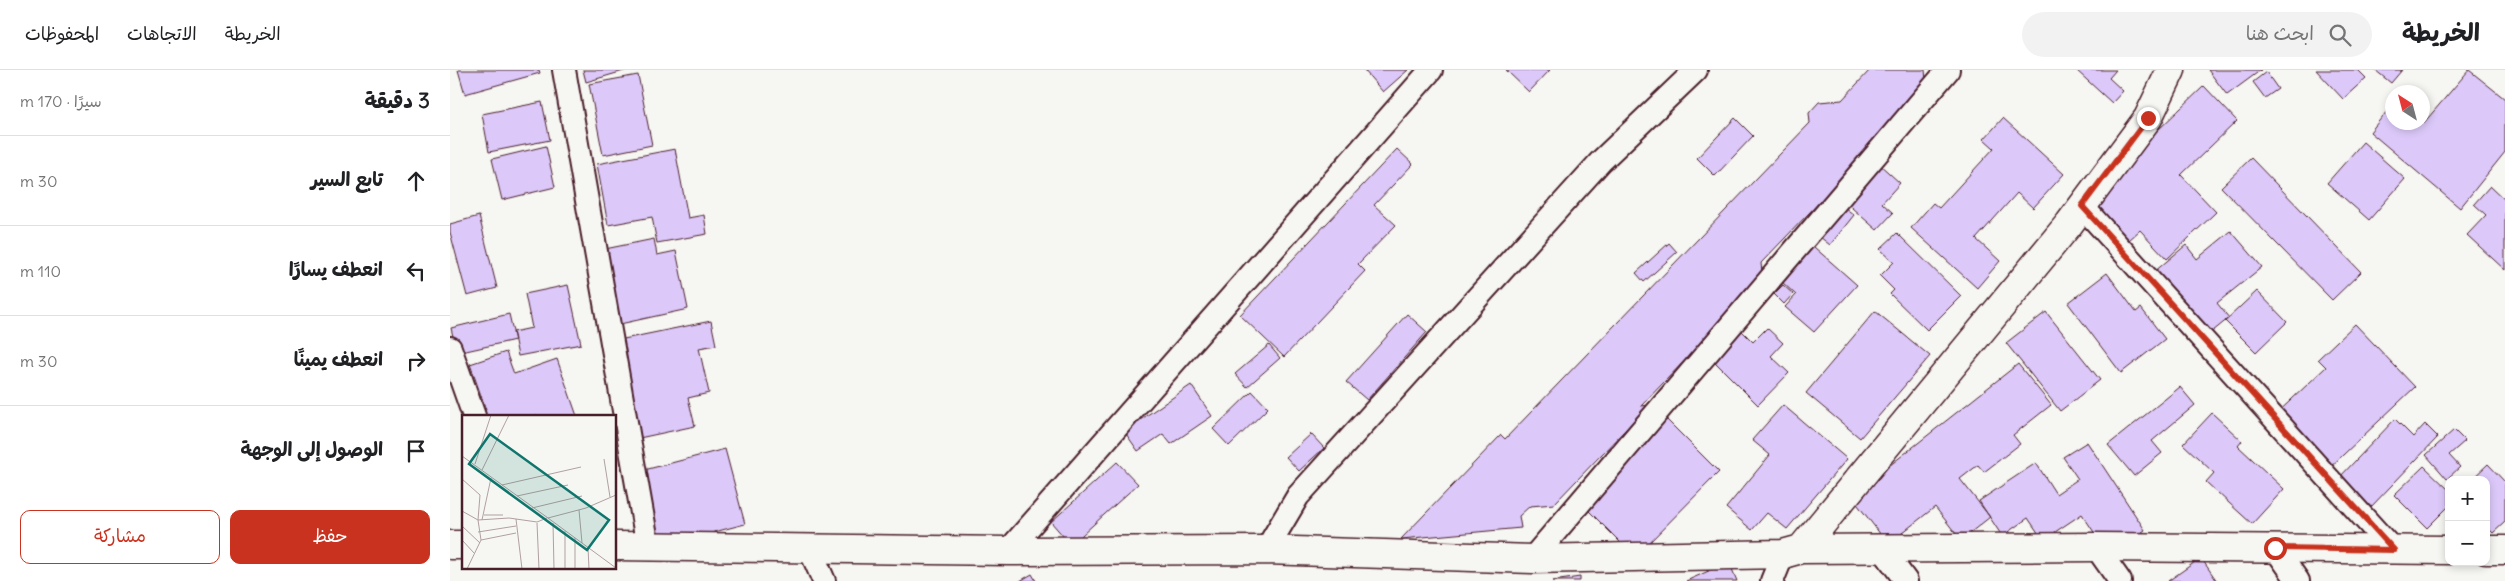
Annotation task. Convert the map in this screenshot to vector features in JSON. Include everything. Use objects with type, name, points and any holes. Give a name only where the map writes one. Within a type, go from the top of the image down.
[{"type":"street","points":[[564,70],[648,546]]},
{"type":"street","points":[[1008,551],[1431,70]]},
{"type":"street","points":[[1266,550],[1298,496],[1601,161],[1696,70]]},
{"type":"street","points":[[1532,559],[1948,70]]},
{"type":"street","points":[[1772,581],[1792,552],[2082,206],[2148,118],[2172,70]]},
{"type":"street","points":[[2082,206],[2394,550]]},
{"type":"street","points":[[450,348],[474,415]]},
{"type":"street","points":[[616,546],[1008,551],[1266,550],[1532,559],[1882,550],[2096,547],[2445,550]]},
{"type":"street","points":[[2096,547],[2120,581]]},
{"type":"street","points":[[2275,548],[2298,581]]},
{"type":"street","points":[[810,549],[824,581]]},
{"type":"street","points":[[1882,550],[1906,581]]},
{"type":"building","points":[[458,70],[539,70],[540,73],[465,94]]},
{"type":"building","points":[[583,70],[627,70],[586,82]]},
{"type":"building","points":[[1364,70],[1408,70],[1383,92]]},
{"type":"building","points":[[1506,70],[1550,70],[1529,92]]},
{"type":"building","points":[[1870,70],[1925,70],[1927,90],[1761,263],[1762,273],[1733,304],[1740,303],[1641,406],[1649,405],[1554,504],[1530,506],[1519,516],[1521,528],[1401,539],[1501,435],[1505,439],[1810,123],[1809,113],[1819,102],[1842,100]]},
{"type":"building","points":[[2076,70],[2116,70],[2109,78],[2123,91],[2112,103]]},
{"type":"building","points":[[2208,70],[2261,70],[2227,95]]},
{"type":"building","points":[[2316,70],[2358,70],[2366,78],[2343,99]]},
{"type":"building","points":[[2375,70],[2402,70],[2391,83]]},
{"type":"building","points":[[2469,70],[2505,99],[2505,152],[2460,208],[2370,132],[2385,114],[2385,130],[2430,130],[2430,116]]},
{"type":"building","points":[[2266,72],[2278,89],[2265,98],[2253,82]]},
{"type":"building","points":[[638,75],[652,145],[603,155],[589,84]]},
{"type":"building","points":[[2204,86],[2237,121],[2181,175],[2216,212],[2167,259],[2140,230],[2128,241],[2087,198]]},
{"type":"building","points":[[542,102],[550,140],[489,152],[482,114]]},
{"type":"building","points":[[1735,118],[1753,136],[1715,176],[1697,158]]},
{"type":"building","points":[[2003,118],[2064,174],[2033,208],[2017,193],[1976,239],[2000,261],[1977,288],[1911,228],[1933,203],[1939,208],[1994,148],[1984,139]]},
{"type":"building","points":[[2363,142],[2405,179],[2369,220],[2327,183]]},
{"type":"building","points":[[546,146],[555,187],[502,200],[492,159]]},
{"type":"building","points":[[675,149],[688,218],[704,215],[707,234],[657,243],[652,217],[608,225],[597,164]]},
{"type":"building","points":[[1397,149],[1413,164],[1374,205],[1396,225],[1358,264],[1365,271],[1284,357],[1240,315]]},
{"type":"building","points":[[2251,158],[2361,272],[2332,300],[2221,187]]},
{"type":"building","points":[[1878,163],[1900,183],[1882,203],[1893,213],[1877,230],[1844,201]]},
{"type":"building","points":[[2490,186],[2505,200],[2505,270],[2467,235],[2486,215],[2474,204]]},
{"type":"building","points":[[1839,203],[1854,215],[1830,245],[1815,233]]},
{"type":"building","points":[[479,216],[497,288],[467,296],[450,232],[450,224]]},
{"type":"building","points":[[2231,231],[2262,267],[2217,303],[2229,318],[2207,336],[2154,272],[2186,245],[2197,259]]},
{"type":"building","points":[[1897,233],[1961,296],[1927,330],[1890,294],[1894,290],[1880,276],[1894,262],[1880,249]]},
{"type":"building","points":[[654,239],[657,255],[676,251],[688,309],[620,324],[605,249]]},
{"type":"building","points":[[1669,243],[1677,252],[1644,282],[1636,273]]},
{"type":"building","points":[[1814,247],[1857,285],[1814,332],[1785,307],[1796,295],[1782,282]]},
{"type":"building","points":[[2107,273],[2136,312],[2141,308],[2165,339],[2121,373],[2068,303]]},
{"type":"building","points":[[568,285],[581,344],[518,356],[513,332],[532,328],[525,294]]},
{"type":"building","points":[[1783,285],[1793,294],[1784,304],[1774,294]]},
{"type":"building","points":[[2257,291],[2287,322],[2256,352],[2225,321]]},
{"type":"building","points":[[1875,311],[1930,356],[1860,438],[1806,393]]},
{"type":"building","points":[[2046,312],[2100,380],[2060,411],[2006,343]]},
{"type":"building","points":[[509,314],[515,340],[457,353],[451,328]]},
{"type":"building","points":[[1407,314],[1427,332],[1367,400],[1346,382]]},
{"type":"building","points":[[711,321],[716,345],[699,348],[709,393],[688,398],[695,426],[630,440],[609,342]]},
{"type":"building","points":[[2355,324],[2415,387],[2325,472],[2273,417],[2326,367],[2318,359]]},
{"type":"building","points":[[1767,328],[1783,343],[1771,356],[1789,373],[1758,405],[1711,358],[1740,329],[1753,342]]},
{"type":"building","points":[[1269,345],[1280,358],[1247,387],[1235,374]]},
{"type":"building","points":[[506,352],[514,374],[557,359],[577,415],[482,415],[481,412],[486,410],[470,364]]},
{"type":"building","points":[[2018,364],[2051,405],[2013,435],[2020,444],[1984,472],[1978,465],[1960,479],[1990,517],[1961,540],[1935,507],[1888,544],[1851,496]]},
{"type":"building","points":[[1191,385],[1212,416],[1171,444],[1163,434],[1138,451],[1124,431]]},
{"type":"building","points":[[2180,387],[2195,405],[2152,441],[2162,453],[2134,476],[2108,445]]},
{"type":"building","points":[[1252,391],[1268,408],[1229,446],[1213,429]]},
{"type":"building","points":[[1783,405],[1847,459],[1787,529],[1767,513],[1752,530],[1726,508],[1770,455],[1752,440]]},
{"type":"building","points":[[2212,413],[2242,441],[2238,446],[2284,489],[2252,524],[2206,482],[2214,473],[2183,444]]},
{"type":"building","points":[[1664,417],[1719,472],[1635,557],[1580,502]]},
{"type":"building","points":[[2395,419],[2413,437],[2425,424],[2438,437],[2369,509],[2338,479]]},
{"type":"building","points":[[2454,430],[2465,441],[2449,455],[2460,467],[2450,476],[2445,477],[2426,455]]},
{"type":"building","points":[[1311,434],[1324,448],[1299,471],[1286,457]]},
{"type":"building","points":[[2087,442],[2145,530],[2109,555],[2082,514],[2043,540],[2028,518],[2002,536],[1979,501],[2036,463],[2056,494],[2078,479],[2063,457]]},
{"type":"building","points":[[725,449],[745,524],[645,550],[625,475]]},
{"type":"building","points":[[1117,462],[1138,484],[1071,545],[1051,522]]},
{"type":"building","points":[[2488,464],[2505,482],[2505,522],[2493,533],[2490,530],[2490,476],[2475,476]]},
{"type":"building","points":[[2424,466],[2445,486],[2445,510],[2427,528],[2394,495]]},
{"type":"building","points":[[2201,558],[2217,581],[2168,581]]},
{"type":"building","points":[[1729,562],[1737,581],[1686,581]]},
{"type":"building","points":[[1032,574],[1036,581],[1020,581]]},
{"type":"building","points":[[1580,577],[1580,581],[1553,581]]},
{"type":"route","points":[[2148,118],[2082,206],[2394,550],[2275,548]]}]
